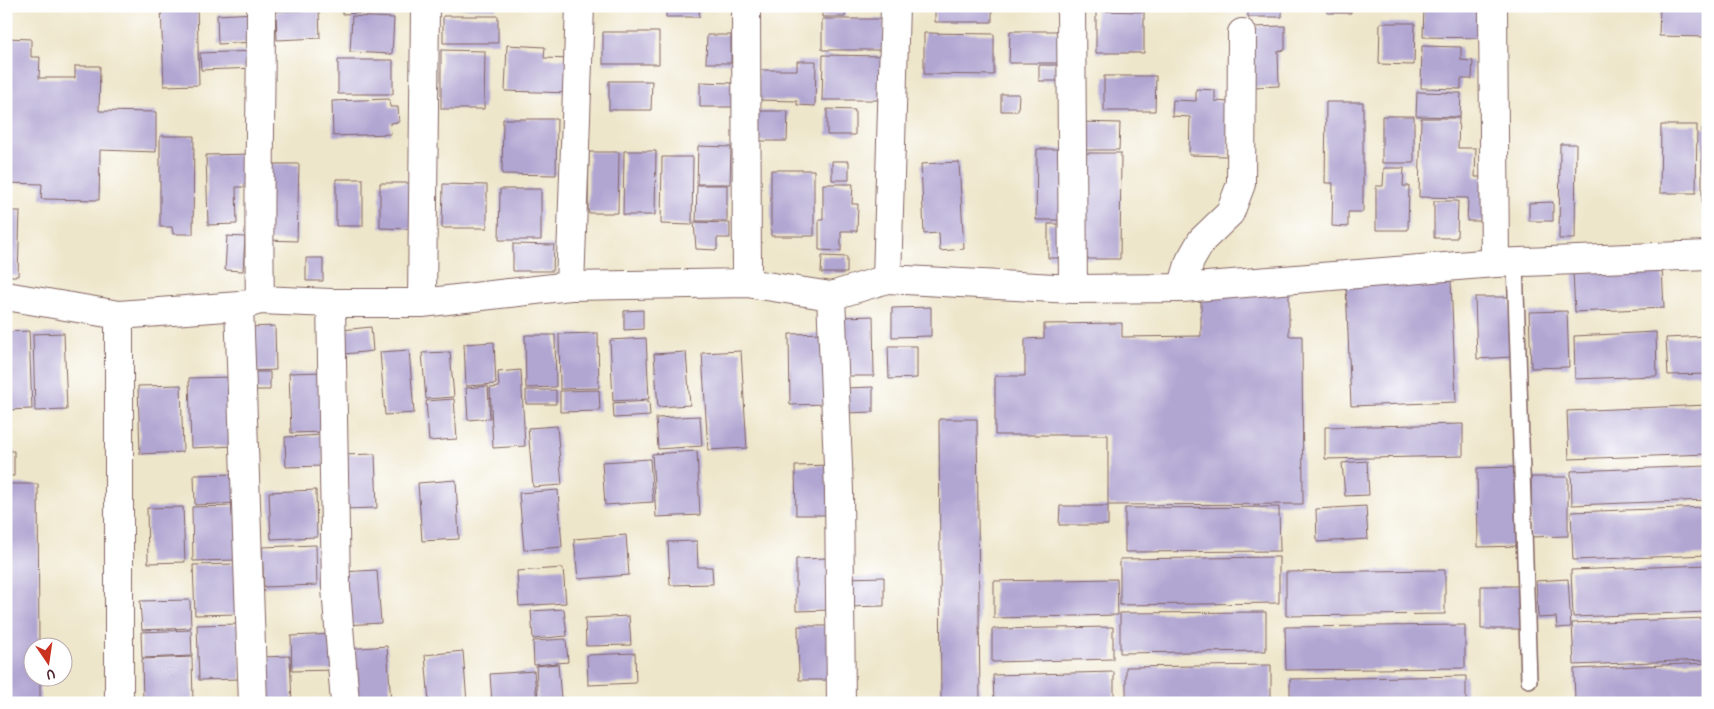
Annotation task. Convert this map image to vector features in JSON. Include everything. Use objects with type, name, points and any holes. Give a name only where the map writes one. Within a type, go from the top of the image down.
[{"type":"street","points":[[253,703],[249,303],[258,226],[261,6]]},
{"type":"street","points":[[422,303],[425,6]]},
{"type":"street","points":[[570,286],[580,6]]},
{"type":"street","points":[[746,6],[747,282]]},
{"type":"street","points":[[887,279],[895,6]]},
{"type":"street","points":[[1071,6],[1073,289]]},
{"type":"street","points":[[1493,6],[1505,263]]},
{"type":"street","points":[[1182,288],[1190,261],[1202,240],[1230,213],[1241,184],[1242,33]]},
{"type":"street","points":[[6,296],[118,315],[249,303],[422,303],[570,286],[747,282],[831,296],[887,279],[1073,289],[1182,288],[1505,263],[1708,255]]},
{"type":"street","points":[[831,296],[839,490],[841,703]]},
{"type":"street","points":[[331,303],[336,588],[345,703]]},
{"type":"street","points":[[118,315],[119,703]]},
{"type":"lane","points":[[1505,263],[1529,680]]},
{"type":"building","points":[[161,6],[197,6],[199,85],[164,86]]},
{"type":"building","points":[[341,6],[391,6],[391,12],[342,14]]},
{"type":"building","points":[[450,6],[496,6],[496,9],[450,8]]},
{"type":"building","points":[[541,6],[575,6],[575,8],[541,8]]},
{"type":"building","points":[[666,6],[700,6],[699,17],[666,17]]},
{"type":"building","points":[[822,6],[846,6],[845,17],[822,17]]},
{"type":"building","points":[[935,6],[992,6],[992,22],[935,22]]},
{"type":"building","points":[[1248,6],[1282,6],[1282,17],[1248,17]]},
{"type":"building","points":[[1327,6],[1351,6],[1351,13],[1327,13]]},
{"type":"building","points":[[1424,6],[1485,6],[1484,38],[1423,37]]},
{"type":"building","points":[[1660,6],[1708,6],[1708,37],[1659,36]]},
{"type":"building","points":[[319,10],[320,38],[277,40],[276,11]]},
{"type":"building","points":[[1096,11],[1144,12],[1144,53],[1096,53]]},
{"type":"building","points":[[255,13],[256,42],[218,44],[217,15]]},
{"type":"building","points":[[352,16],[394,18],[392,54],[350,52]]},
{"type":"building","points":[[443,16],[498,16],[498,43],[443,43]]},
{"type":"building","points":[[822,19],[884,19],[884,50],[822,50]]},
{"type":"building","points":[[1380,23],[1415,23],[1414,65],[1379,64]]},
{"type":"building","points":[[1285,26],[1285,50],[1278,51],[1279,86],[1253,87],[1252,27]]},
{"type":"building","points":[[1010,31],[1062,31],[1062,63],[1009,63]]},
{"type":"building","points":[[603,32],[659,32],[659,64],[603,64]]},
{"type":"building","points":[[924,33],[994,34],[994,75],[924,74]]},
{"type":"building","points":[[707,35],[731,35],[731,63],[706,63]]},
{"type":"building","points":[[6,38],[31,39],[31,57],[40,57],[39,78],[75,78],[75,66],[100,66],[99,111],[156,112],[156,152],[100,150],[99,200],[41,199],[42,184],[6,183]]},
{"type":"building","points":[[507,45],[545,47],[544,58],[572,59],[570,93],[505,91]]},
{"type":"building","points":[[1422,46],[1461,47],[1461,60],[1473,61],[1472,79],[1461,79],[1461,89],[1421,88]]},
{"type":"building","points":[[441,50],[485,51],[484,109],[441,109]]},
{"type":"building","points":[[256,51],[257,68],[201,70],[200,53]]},
{"type":"building","points":[[823,55],[885,56],[884,100],[822,100]]},
{"type":"building","points":[[338,60],[393,60],[393,94],[338,94]]},
{"type":"building","points":[[797,61],[816,61],[815,106],[797,105],[797,101],[757,100],[758,70],[797,70]]},
{"type":"building","points":[[1039,65],[1062,65],[1061,81],[1039,81]]},
{"type":"building","points":[[1104,76],[1156,76],[1155,111],[1104,111]]},
{"type":"building","points":[[609,81],[652,81],[651,110],[609,110]]},
{"type":"building","points":[[700,82],[733,83],[733,107],[700,107]]},
{"type":"building","points":[[1196,89],[1215,90],[1215,101],[1229,102],[1228,156],[1189,155],[1190,117],[1172,116],[1173,100],[1196,101]]},
{"type":"building","points":[[1417,92],[1461,93],[1460,117],[1416,116]]},
{"type":"building","points":[[1001,94],[1019,94],[1018,111],[1001,111]]},
{"type":"building","points":[[389,99],[390,107],[398,107],[399,122],[390,123],[391,134],[333,136],[332,101]]},
{"type":"building","points":[[1326,102],[1363,102],[1363,212],[1348,212],[1348,227],[1332,226],[1333,183],[1325,183]]},
{"type":"building","points":[[827,109],[855,110],[855,135],[827,135]]},
{"type":"building","points":[[756,111],[788,111],[787,141],[756,141]]},
{"type":"building","points":[[1382,116],[1414,116],[1414,163],[1382,163]]},
{"type":"building","points":[[1421,118],[1459,118],[1458,148],[1476,148],[1475,177],[1489,177],[1487,221],[1467,221],[1468,198],[1419,197]]},
{"type":"building","points":[[503,119],[557,119],[556,175],[502,174]]},
{"type":"building","points":[[1080,122],[1120,123],[1119,150],[1080,150]]},
{"type":"building","points":[[1661,125],[1697,125],[1696,193],[1660,193]]},
{"type":"building","points":[[1702,128],[1708,128],[1708,205],[1702,205]]},
{"type":"building","points":[[160,136],[194,136],[193,234],[173,234],[172,227],[160,227]]},
{"type":"building","points":[[1560,144],[1576,144],[1575,239],[1559,239]]},
{"type":"building","points":[[698,146],[731,147],[730,184],[697,184]]},
{"type":"building","points":[[1037,149],[1070,149],[1069,220],[1036,220]]},
{"type":"building","points":[[624,151],[656,151],[655,215],[623,215]]},
{"type":"building","points":[[589,152],[619,152],[618,213],[588,213]]},
{"type":"building","points":[[1079,153],[1121,153],[1120,259],[1078,259]]},
{"type":"building","points":[[253,154],[253,187],[236,187],[237,224],[208,225],[206,155]]},
{"type":"building","points":[[662,157],[693,157],[692,225],[661,224]]},
{"type":"building","points":[[832,161],[849,161],[849,180],[832,180]]},
{"type":"building","points":[[959,162],[964,249],[940,251],[939,233],[924,234],[921,164]]},
{"type":"building","points":[[268,164],[299,164],[297,241],[266,240]]},
{"type":"building","points":[[1384,168],[1404,168],[1403,186],[1409,186],[1408,230],[1376,230],[1376,186],[1383,186]]},
{"type":"building","points":[[771,170],[814,170],[814,236],[771,236]]},
{"type":"building","points":[[336,179],[363,179],[363,226],[336,226]]},
{"type":"building","points":[[380,183],[413,183],[413,229],[380,228]]},
{"type":"building","points":[[443,184],[487,185],[487,228],[442,228]]},
{"type":"building","points":[[823,184],[853,184],[852,204],[858,204],[857,231],[841,231],[841,251],[819,250],[819,220],[823,220]]},
{"type":"building","points":[[697,185],[727,185],[727,221],[696,221]]},
{"type":"building","points":[[500,189],[541,189],[541,240],[499,240]]},
{"type":"building","points":[[1434,201],[1458,201],[1457,238],[1434,238]]},
{"type":"building","points":[[1553,202],[1553,221],[1529,221],[1529,203]]},
{"type":"building","points":[[6,211],[20,211],[18,276],[6,276]]},
{"type":"building","points":[[694,222],[730,223],[730,238],[717,238],[717,250],[696,249]]},
{"type":"building","points":[[1048,224],[1069,224],[1068,258],[1048,258]]},
{"type":"building","points":[[227,236],[245,237],[243,271],[225,270]]},
{"type":"building","points":[[513,244],[554,245],[553,271],[513,271]]},
{"type":"building","points":[[822,256],[847,257],[847,273],[821,273]]},
{"type":"building","points":[[306,258],[323,258],[323,281],[306,281]]},
{"type":"building","points":[[1662,268],[1664,308],[1575,312],[1573,272]]},
{"type":"building","points":[[1451,281],[1456,402],[1351,406],[1346,285]]},
{"type":"building","points":[[1289,292],[1289,336],[1302,336],[1303,504],[1108,505],[1108,435],[995,435],[995,376],[1025,376],[1025,339],[1044,338],[1044,324],[1122,323],[1122,337],[1201,336],[1201,293]]},
{"type":"building","points":[[1475,297],[1510,297],[1512,357],[1477,359]]},
{"type":"building","points":[[931,307],[931,336],[892,337],[892,308]]},
{"type":"building","points":[[643,310],[643,329],[624,330],[624,311]]},
{"type":"building","points":[[1567,311],[1569,367],[1531,368],[1529,312]]},
{"type":"building","points":[[873,316],[874,376],[845,376],[844,317]]},
{"type":"building","points":[[275,326],[276,370],[251,371],[250,327]]},
{"type":"building","points":[[371,327],[373,351],[345,354],[342,330]]},
{"type":"building","points":[[29,331],[32,409],[6,410],[6,332]]},
{"type":"building","points":[[1656,332],[1657,376],[1575,379],[1574,336]]},
{"type":"building","points":[[64,333],[67,410],[35,411],[33,334]]},
{"type":"building","points":[[598,333],[599,388],[560,389],[559,334]]},
{"type":"building","points":[[826,333],[828,404],[790,405],[789,334]]},
{"type":"building","points":[[525,335],[555,335],[556,387],[526,388]]},
{"type":"building","points":[[1708,336],[1708,374],[1668,375],[1666,338]]},
{"type":"building","points":[[646,338],[649,399],[613,401],[610,340]]},
{"type":"building","points":[[494,342],[496,384],[466,386],[464,344]]},
{"type":"building","points":[[888,346],[917,346],[917,378],[889,379]]},
{"type":"building","points":[[409,350],[414,413],[385,415],[380,352]]},
{"type":"building","points":[[741,351],[747,448],[708,450],[702,353]]},
{"type":"building","points":[[450,352],[454,397],[426,399],[422,353]]},
{"type":"building","points":[[686,352],[690,405],[658,407],[654,354]]},
{"type":"building","points":[[521,370],[525,446],[493,448],[490,388],[499,387],[498,372]]},
{"type":"building","points":[[251,372],[270,372],[270,390],[252,390]]},
{"type":"building","points":[[324,372],[326,432],[291,433],[289,373]]},
{"type":"building","points":[[234,377],[236,446],[191,448],[189,378]]},
{"type":"building","points":[[181,385],[183,452],[140,454],[138,386]]},
{"type":"building","points":[[488,386],[490,418],[468,420],[466,388]]},
{"type":"building","points":[[873,387],[873,412],[846,413],[846,388]]},
{"type":"building","points":[[526,390],[556,390],[556,404],[526,404]]},
{"type":"building","points":[[599,390],[600,411],[560,412],[560,391]]},
{"type":"building","points":[[454,399],[457,439],[429,441],[426,401]]},
{"type":"building","points":[[649,401],[650,416],[614,418],[613,403]]},
{"type":"building","points":[[1708,405],[1708,454],[1569,459],[1567,411]]},
{"type":"building","points":[[700,416],[702,446],[658,449],[656,418]]},
{"type":"building","points":[[939,419],[977,419],[980,703],[941,703]]},
{"type":"building","points":[[1463,424],[1463,456],[1325,459],[1325,427]]},
{"type":"building","points":[[557,426],[562,485],[533,487],[528,428]]},
{"type":"building","points":[[323,435],[324,466],[286,467],[285,437]]},
{"type":"building","points":[[6,451],[14,451],[14,476],[6,476]]},
{"type":"building","points":[[697,451],[700,515],[656,517],[652,454]]},
{"type":"building","points":[[375,454],[377,508],[343,509],[341,455]]},
{"type":"building","points":[[650,459],[653,502],[605,505],[602,462]]},
{"type":"building","points":[[1367,461],[1369,495],[1345,496],[1342,463]]},
{"type":"building","points":[[831,465],[832,515],[796,515],[795,466]]},
{"type":"building","points":[[1708,466],[1708,500],[1572,505],[1571,471]]},
{"type":"building","points":[[1520,467],[1521,546],[1478,547],[1477,468]]},
{"type":"building","points":[[240,474],[241,503],[195,505],[194,475]]},
{"type":"building","points":[[1531,477],[1568,477],[1568,536],[1531,537]]},
{"type":"building","points":[[456,480],[459,539],[422,541],[418,483]]},
{"type":"building","points":[[6,484],[38,484],[39,636],[22,636],[22,686],[40,686],[40,703],[6,703]]},
{"type":"building","points":[[316,490],[317,537],[271,539],[269,492]]},
{"type":"building","points":[[558,490],[562,547],[524,550],[519,493]]},
{"type":"building","points":[[237,506],[238,560],[193,561],[192,507]]},
{"type":"building","points":[[1060,506],[1108,506],[1108,525],[1059,525]]},
{"type":"building","points":[[1366,506],[1368,539],[1317,542],[1316,509]]},
{"type":"building","points":[[183,507],[185,562],[148,563],[147,508]]},
{"type":"building","points":[[1279,507],[1280,551],[1125,552],[1125,508]]},
{"type":"building","points":[[1708,507],[1708,555],[1573,560],[1571,512]]},
{"type":"building","points":[[626,535],[629,575],[578,579],[574,539]]},
{"type":"building","points":[[697,541],[698,567],[712,567],[713,584],[670,585],[668,542]]},
{"type":"building","points":[[316,545],[317,585],[264,587],[262,547]]},
{"type":"building","points":[[1279,557],[1279,603],[1120,605],[1120,559]]},
{"type":"building","points":[[828,558],[829,610],[796,611],[796,559]]},
{"type":"building","points":[[237,564],[239,614],[195,615],[193,565]]},
{"type":"building","points":[[1708,565],[1708,612],[1573,617],[1571,570]]},
{"type":"building","points":[[563,568],[566,603],[519,606],[517,571]]},
{"type":"building","points":[[377,570],[381,623],[345,625],[341,572]]},
{"type":"building","points":[[1445,570],[1445,614],[1286,616],[1286,572]]},
{"type":"building","points":[[884,577],[884,606],[846,607],[846,578]]},
{"type":"building","points":[[1117,579],[1118,615],[994,618],[994,581]]},
{"type":"building","points":[[1568,579],[1571,627],[1557,628],[1556,617],[1538,618],[1536,581]]},
{"type":"building","points":[[1481,586],[1524,586],[1524,629],[1481,629]]},
{"type":"building","points":[[190,600],[191,628],[142,630],[140,601]]},
{"type":"building","points":[[564,609],[567,636],[533,639],[531,611]]},
{"type":"building","points":[[1266,612],[1266,651],[1120,653],[1120,613]]},
{"type":"building","points":[[629,616],[631,645],[586,646],[585,618]]},
{"type":"building","points":[[1708,618],[1708,660],[1574,665],[1572,623]]},
{"type":"building","points":[[239,624],[241,679],[199,680],[197,625]]},
{"type":"building","points":[[1465,625],[1465,668],[1286,670],[1285,627]]},
{"type":"building","points":[[798,626],[829,626],[830,680],[799,680]]},
{"type":"building","points":[[1113,627],[1113,659],[992,662],[992,629]]},
{"type":"building","points":[[191,630],[192,656],[142,658],[141,632]]},
{"type":"building","points":[[334,634],[335,670],[292,671],[291,636]]},
{"type":"building","points":[[566,639],[568,662],[534,665],[533,641]]},
{"type":"building","points":[[387,646],[391,703],[350,703],[347,649]]},
{"type":"building","points":[[463,651],[467,703],[429,703],[425,655]]},
{"type":"building","points":[[635,653],[636,683],[588,685],[587,655]]},
{"type":"building","points":[[290,656],[292,703],[263,703],[262,657]]},
{"type":"building","points":[[192,657],[193,703],[143,703],[142,659]]},
{"type":"building","points":[[1708,663],[1708,703],[1575,703],[1574,669]]},
{"type":"building","points":[[558,664],[561,699],[538,701],[536,666]]},
{"type":"building","points":[[1271,665],[1271,703],[1126,703],[1126,667]]},
{"type":"building","points":[[534,671],[537,702],[492,703],[490,674]]},
{"type":"building","points":[[1114,672],[1114,703],[994,703],[993,675]]},
{"type":"building","points":[[1466,676],[1466,703],[1290,703],[1290,679]]}]
